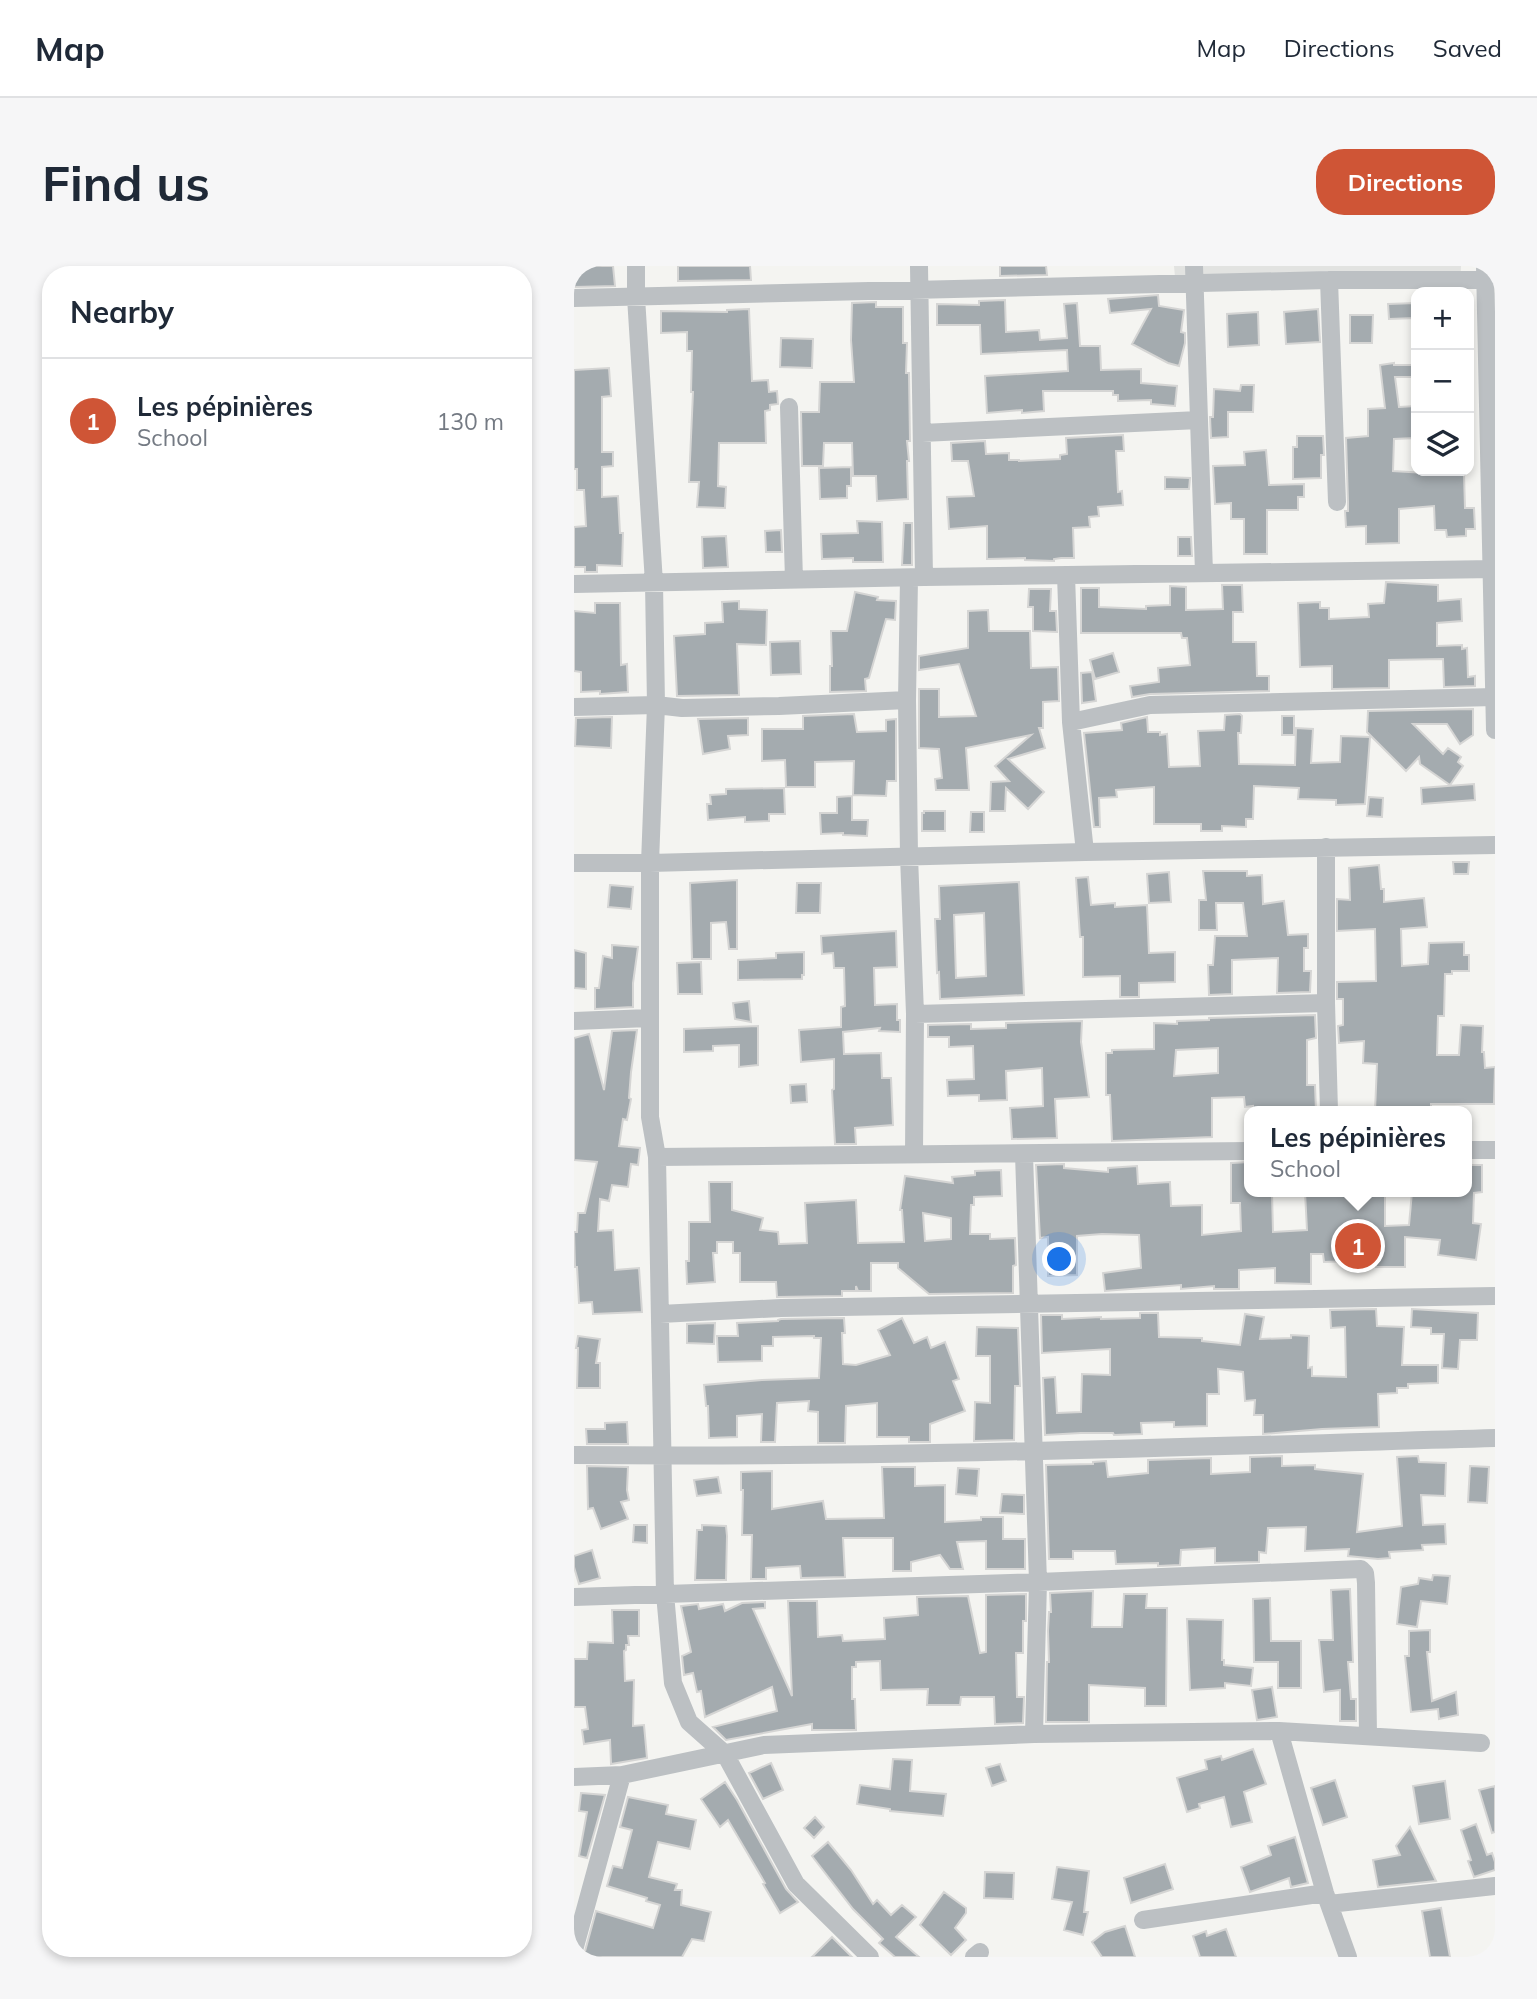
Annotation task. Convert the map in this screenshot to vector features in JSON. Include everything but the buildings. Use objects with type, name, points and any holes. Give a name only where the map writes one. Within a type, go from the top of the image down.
[{"type":"street","points":[[636,266],[654,583],[656,705],[650,863],[650,1117],[657,1157],[665,1594],[673,1683],[689,1722],[725,1754],[796,1884],[870,1957]]},
{"type":"street","points":[[914,1154],[915,1014],[907,700],[916,578],[922,433],[919,266]]},
{"type":"street","points":[[574,298],[920,290],[1194,274],[1329,279],[1485,273],[1492,425],[1495,730]]},
{"type":"street","points":[[1194,274],[1203,573]]},
{"type":"street","points":[[1329,279],[1337,502]]},
{"type":"street","points":[[789,407],[794,580]]},
{"type":"street","points":[[922,433],[1199,420]]},
{"type":"street","points":[[574,584],[1493,569]]},
{"type":"street","points":[[1066,575],[1071,722],[1085,852]]},
{"type":"street","points":[[1071,722],[1150,705],[1495,697]]},
{"type":"street","points":[[574,707],[656,705],[682,708],[907,700]]},
{"type":"street","points":[[574,863],[1495,845]]},
{"type":"street","points":[[1326,847],[1329,1106]]},
{"type":"street","points":[[915,1014],[1326,1003]]},
{"type":"street","points":[[574,1021],[649,1018]]},
{"type":"street","points":[[1472,1150],[1495,1150]]},
{"type":"street","points":[[657,1157],[1244,1152]]},
{"type":"street","points":[[1024,1154],[1038,1582],[1034,1734]]},
{"type":"street","points":[[660,1314],[781,1308],[1495,1296]]},
{"type":"street","points":[[574,1455],[1035,1451],[1495,1438]]},
{"type":"street","points":[[574,1597],[1361,1569],[1365,1573],[1366,1583],[1368,1736]]},
{"type":"street","points":[[1279,1731],[1327,1898],[1348,1957]]},
{"type":"street","points":[[574,1777],[622,1775],[764,1745],[1034,1734],[1279,1731],[1481,1743]]},
{"type":"street","points":[[574,1950],[622,1775]]},
{"type":"street","points":[[1143,1920],[1327,1898],[1495,1886]]},
{"type":"shaded area","points":[[1174,266],[1461,266],[1460,287],[1175,277]]},
{"type":"place","name":"Les pépinières","points":[[1358,1246]]}]
